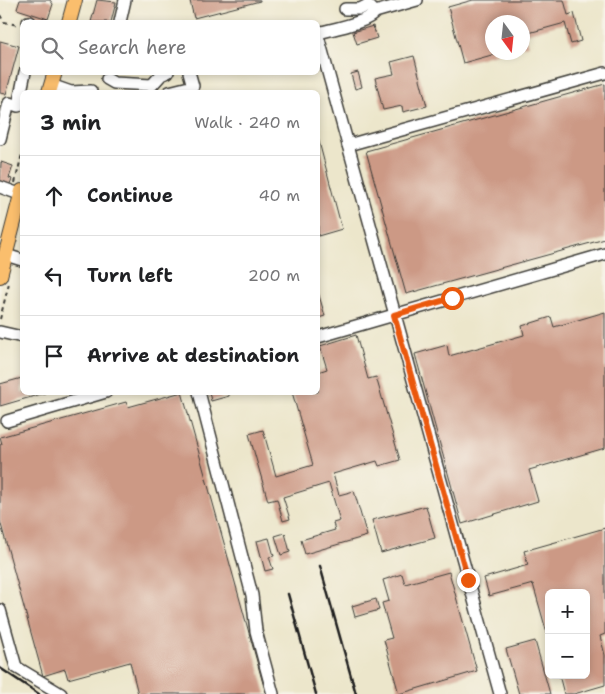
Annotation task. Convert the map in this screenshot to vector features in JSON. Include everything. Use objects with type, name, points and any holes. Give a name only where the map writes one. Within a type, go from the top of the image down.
[{"type":"main road","points":[[70,20],[76,0]]},
{"type":"main road","points":[[0,276],[20,201]]},
{"type":"street","points":[[120,20],[124,0]]},
{"type":"street","points":[[320,34],[365,20],[372,17],[376,12],[416,0]]},
{"type":"street","points":[[344,9],[360,9],[368,5],[376,12]]},
{"type":"street","points":[[320,42],[500,694]]},
{"type":"street","points":[[348,145],[605,73]]},
{"type":"street","points":[[21,90],[24,75]]},
{"type":"street","points":[[92,90],[108,76],[114,83],[153,89],[161,75]]},
{"type":"street","points":[[177,90],[193,86],[190,75]]},
{"type":"street","points":[[51,84],[66,90]]},
{"type":"street","points":[[0,139],[9,103],[18,106],[20,96]]},
{"type":"street","points":[[0,188],[20,193]]},
{"type":"street","points":[[320,335],[605,254]]},
{"type":"street","points":[[6,255],[20,259]]},
{"type":"street","points":[[0,332],[20,337]]},
{"type":"street","points":[[7,421],[96,395]]},
{"type":"street","points":[[200,395],[252,594],[256,632],[273,694]]},
{"type":"street","points":[[0,610],[16,667],[61,694]]},
{"type":"path","points":[[0,15],[4,22],[20,26]]},
{"type":"building","points":[[20,0],[50,0],[53,4],[48,19],[17,9]]},
{"type":"building","points":[[97,0],[116,2],[112,20],[92,20]]},
{"type":"building","points":[[473,0],[564,0],[568,15],[574,13],[581,41],[571,44],[565,23],[530,33],[530,15],[485,15],[485,57],[463,63],[448,7]]},
{"type":"building","points":[[190,1],[260,1],[194,18]]},
{"type":"building","points":[[373,26],[377,38],[357,44],[353,32]]},
{"type":"building","points":[[0,41],[19,46],[6,94],[0,93]]},
{"type":"building","points":[[414,56],[427,106],[403,112],[402,106],[383,110],[375,78],[394,74],[391,62]]},
{"type":"building","points":[[358,72],[362,87],[355,89],[351,74]]},
{"type":"building","points":[[605,84],[605,239],[406,294],[366,151]]},
{"type":"building","points":[[320,146],[342,229],[320,235]]},
{"type":"building","points":[[1,162],[13,166],[9,178],[12,179],[9,186],[0,184]]},
{"type":"building","points":[[320,299],[325,316],[320,317]]},
{"type":"building","points":[[605,312],[605,448],[529,470],[538,501],[462,524],[415,354],[447,345],[449,356],[524,335],[522,326],[551,317],[554,327]]},
{"type":"building","points":[[356,335],[368,379],[376,377],[400,460],[379,466],[377,461],[333,474],[339,495],[354,491],[367,536],[305,554],[301,540],[335,530],[333,523],[340,521],[329,483],[283,497],[290,519],[283,521],[277,499],[268,501],[249,434],[263,430],[276,476],[313,465],[293,395],[320,395],[320,371],[327,369],[320,346]]},
{"type":"building","points":[[20,379],[20,395],[38,395],[0,406],[0,384]]},
{"type":"building","points":[[171,395],[183,395],[266,694],[138,694],[130,662],[68,679],[65,669],[43,676],[0,521],[0,445],[2,444],[0,437],[126,402],[128,407]]},
{"type":"building","points":[[210,395],[229,395],[229,396],[211,401]]},
{"type":"building","points":[[426,506],[435,538],[381,553],[372,520]]},
{"type":"building","points":[[605,528],[605,634],[600,636],[605,655],[605,685],[574,694],[564,694],[560,679],[590,679],[590,589],[545,589],[545,626],[533,584],[489,596],[484,578],[528,565],[524,551]]},
{"type":"building","points":[[285,533],[290,552],[281,555],[275,536]]},
{"type":"building","points":[[269,538],[274,556],[269,557],[273,569],[265,571],[257,541]]},
{"type":"building","points":[[449,572],[477,671],[399,694],[384,640],[392,638],[382,603],[389,601],[383,580],[402,574],[405,584]]},
{"type":"building","points":[[376,599],[379,610],[355,617],[352,606]]},
{"type":"building","points":[[535,641],[550,694],[519,694],[506,649]]},
{"type":"railway","points":[[320,566],[356,694]]},
{"type":"railway","points":[[288,594],[316,694]]},
{"type":"railway","points":[[0,668],[39,694]]},
{"type":"route","points":[[452,298],[394,315],[468,580]]}]
